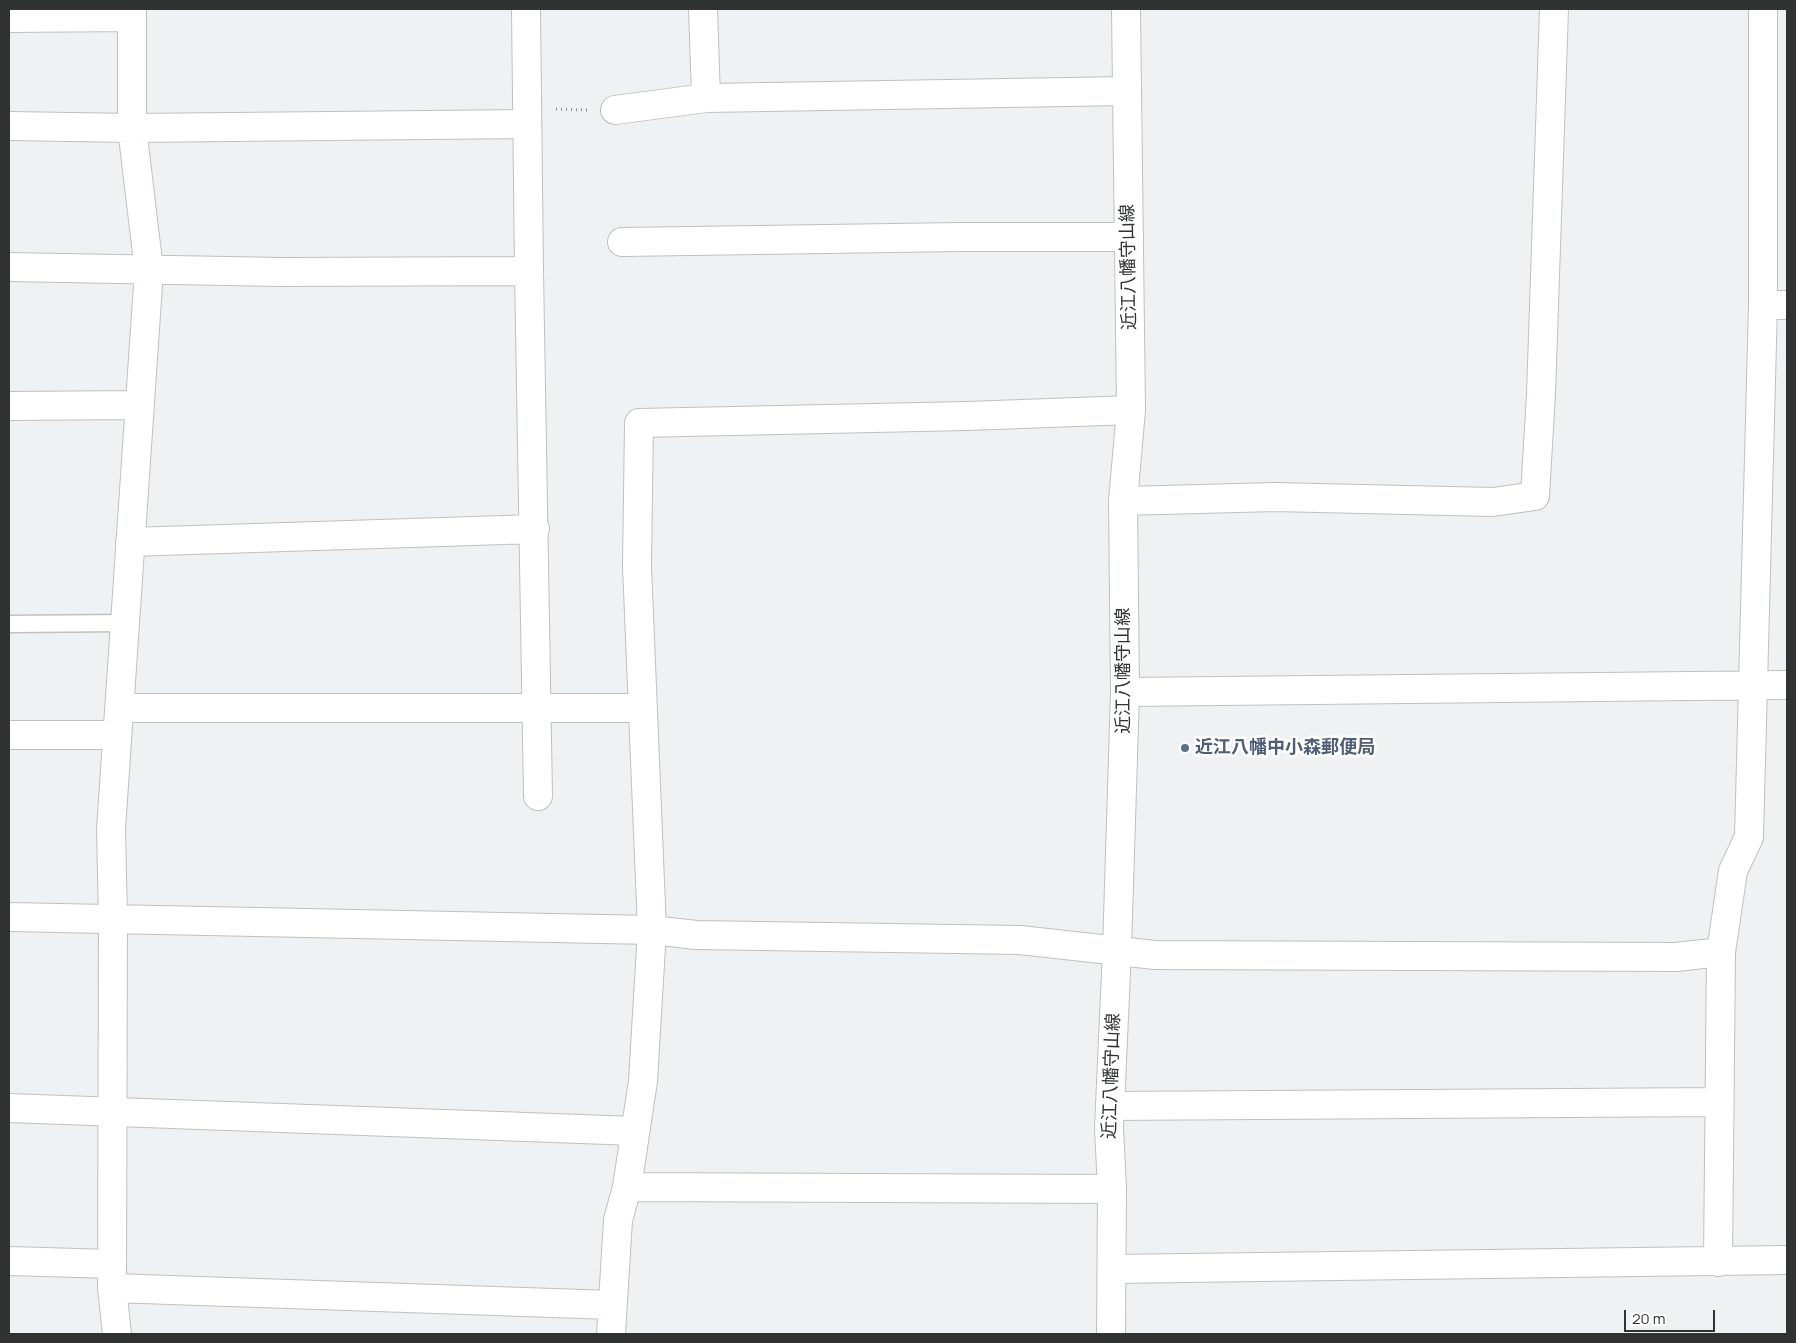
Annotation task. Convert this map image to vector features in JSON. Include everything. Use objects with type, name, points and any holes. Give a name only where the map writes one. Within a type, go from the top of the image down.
[{"type":"street","points":[[526,9],[538,796]]},
{"type":"street","points":[[703,9],[706,98]]},
{"type":"street","name":"近江八幡守山線","points":[[1111,1334],[1112,1189],[1110,1106],[1125,692],[1123,501],[1131,410],[1126,9]]},
{"type":"street","points":[[1123,501],[1275,497],[1493,502],[1535,496],[1541,394],[1554,9]]},
{"type":"street","points":[[1718,1262],[1720,952],[1733,871],[1749,837],[1753,684],[1775,305],[1763,9]]},
{"type":"street","points":[[9,18],[132,13],[132,128],[149,270],[110,829],[113,920],[112,1276],[117,1334]]},
{"type":"street","points":[[615,110],[706,98],[1127,91]]},
{"type":"street","points":[[9,126],[132,128],[527,117]]},
{"type":"street","points":[[622,242],[961,237],[1129,237]]},
{"type":"street","points":[[9,267],[149,270],[529,271]]},
{"type":"street","points":[[9,406],[140,405]]},
{"type":"street","points":[[611,1334],[618,1220],[627,1188],[643,1081],[652,930],[637,566],[639,424],[1131,410]]},
{"type":"street","points":[[130,542],[535,530]]},
{"type":"street","points":[[1125,692],[1787,685]]},
{"type":"street","points":[[119,708],[643,708]]},
{"type":"street","points":[[9,735],[117,736]]},
{"type":"street","points":[[9,917],[652,930],[696,934],[1020,940],[1155,955],[1666,957],[1720,952]]},
{"type":"street","points":[[1110,1106],[1719,1102]]},
{"type":"street","points":[[9,1108],[635,1131]]},
{"type":"street","points":[[627,1188],[1112,1189]]},
{"type":"street","points":[[1112,1269],[1787,1260]]},
{"type":"street","points":[[9,1261],[112,1276],[612,1305]]},
{"type":"lane","points":[[9,624],[124,623]]},
{"type":"path","points":[[527,117],[615,110]]},
{"type":"place","name":"近江八幡中小森郵便局","points":[[1185,748]]}]
